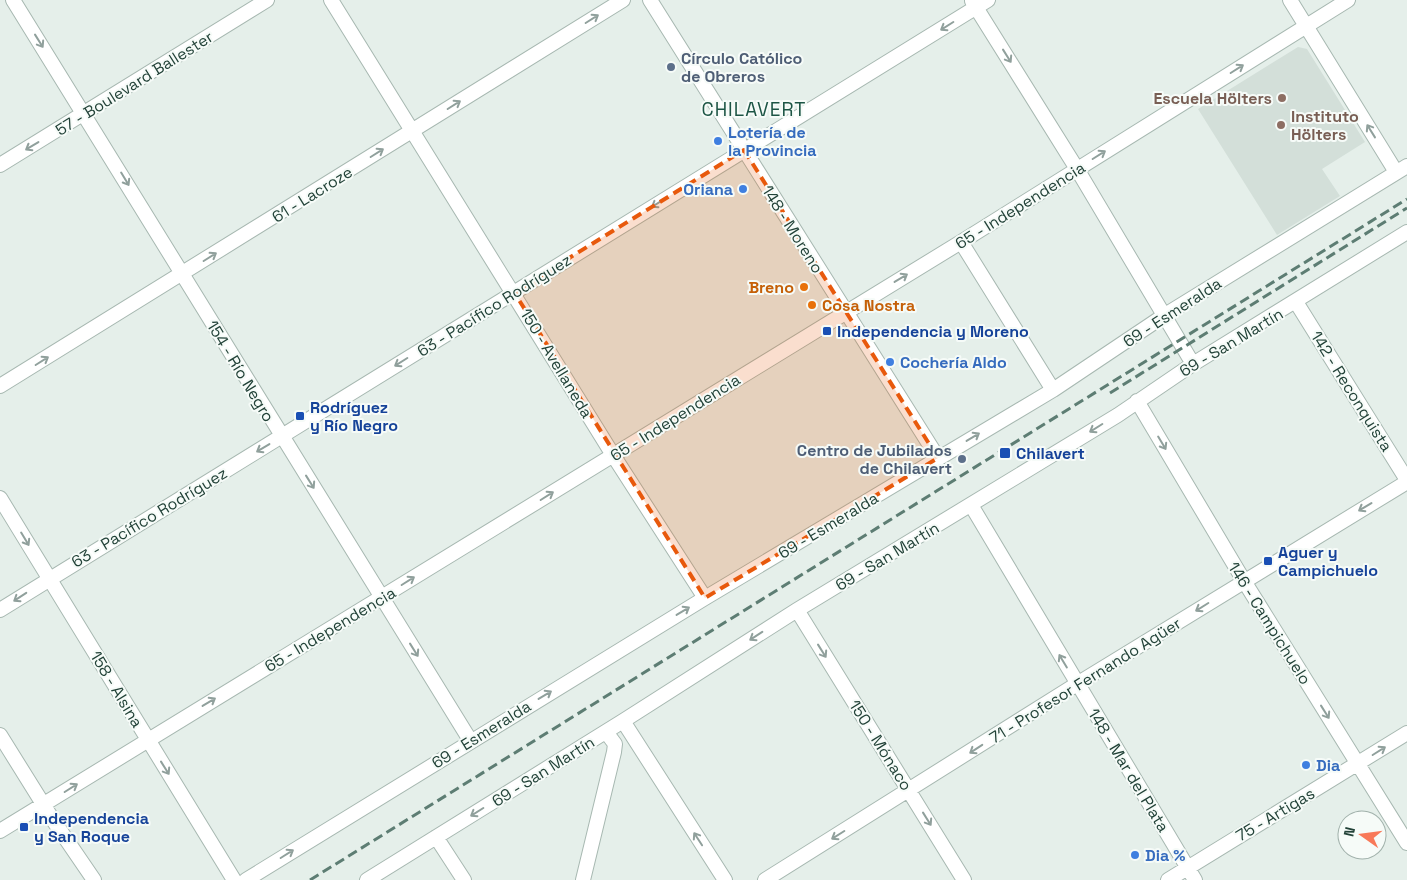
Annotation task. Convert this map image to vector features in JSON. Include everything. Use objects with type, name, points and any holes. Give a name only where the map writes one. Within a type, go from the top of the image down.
[{"type":"street","name":"154 - Río Negro","points":[[13,0],[470,740]]},
{"type":"street","name":"57 - Boulevard Ballester","points":[[0,165],[267,0]]},
{"type":"street","name":"150 - Avellaneda","points":[[331,0],[514,292],[613,455],[705,598]]},
{"type":"street","name":"61 - Lacroze","points":[[0,386],[623,0]]},
{"type":"street","name":"148 - Moreno","points":[[650,0],[844,312],[938,458]]},
{"type":"street","points":[[1290,0],[1402,169]]},
{"type":"street","name":"65 - Independencia","points":[[0,831],[147,739],[381,598],[844,312],[961,242],[1348,0]]},
{"type":"street","name":"63 - Pacífico Rodríguez","points":[[0,610],[744,150],[979,2]]},
{"type":"street","points":[[979,2],[1193,364]]},
{"type":"street","name":"69 - Esmeralda","points":[[246,880],[470,740],[1053,390],[1165,315],[1402,169]]},
{"type":"street","name":"69 - San Martín","points":[[367,880],[606,732],[797,610],[971,505],[1193,364],[1407,232]]},
{"type":"street","points":[[961,242],[1053,390]]},
{"type":"street","name":"142 - Reconquista","points":[[1296,302],[1407,481]]},
{"type":"street","name":"146 - Campichuelo","points":[[1137,401],[1244,581],[1407,843]]},
{"type":"street","name":"71 - Profesor Fernando Agüer","points":[[765,880],[1077,684],[1407,481]]},
{"type":"street","name":"158 - Alsina","points":[[0,498],[234,880]]},
{"type":"street","name":"148 - Mar del Plata","points":[[971,505],[1195,880]]},
{"type":"street","name":"150 - Mónaco","points":[[797,610],[964,880]]},
{"type":"street","points":[[623,721],[725,880]]},
{"type":"street","points":[[583,880],[614,752],[615,744],[606,732]]},
{"type":"street","name":"75 - Artigas","points":[[1168,880],[1407,733]]},
{"type":"street","points":[[0,735],[94,880]]},
{"type":"street","points":[[436,837],[464,880]]},
{"type":"highlighted area","points":[[744,150],[938,458],[705,598],[514,292]]},
{"type":"shaded area","name":"Instituto Hölters","points":[[1298,47],[1307,49],[1365,142],[1322,169],[1340,196],[1277,235],[1198,109]]},
{"type":"railway","points":[[310,880],[1407,199]]},
{"type":"railway","points":[[1110,393],[1407,208]]},
{"type":"place","name":"Círculo Católico de Obreros","points":[[671,67]]},
{"type":"place","name":"Escuela Hölters","points":[[1282,98]]},
{"type":"place","name":"Instituto Hölters","points":[[1281,125]]},
{"type":"place","name":"Lotería de la Provincia","points":[[718,141]]},
{"type":"place","name":"Oriana","points":[[743,189]]},
{"type":"place","name":"Breno","points":[[804,287]]},
{"type":"place","name":"Cosa Nostra","points":[[812,305]]},
{"type":"place","name":"Independencia y Moreno","points":[[827,331]]},
{"type":"place","name":"Cochería Aldo","points":[[890,362]]},
{"type":"place","name":"Rodríguez y Río Negro","points":[[300,416]]},
{"type":"place","name":"Chilavert","points":[[1005,453]]},
{"type":"place","name":"Centro de Jubilados de Chilavert","points":[[962,459]]},
{"type":"place","name":"Aguer y Campichuelo","points":[[1268,561]]},
{"type":"place","name":"Dia","points":[[1306,765]]},
{"type":"place","name":"Independencia y San Roque","points":[[24,827]]},
{"type":"place","name":"Dia %","points":[[1135,855]]},
{"type":"district","name":"CHILAVERT","points":[[754,109]]}]
